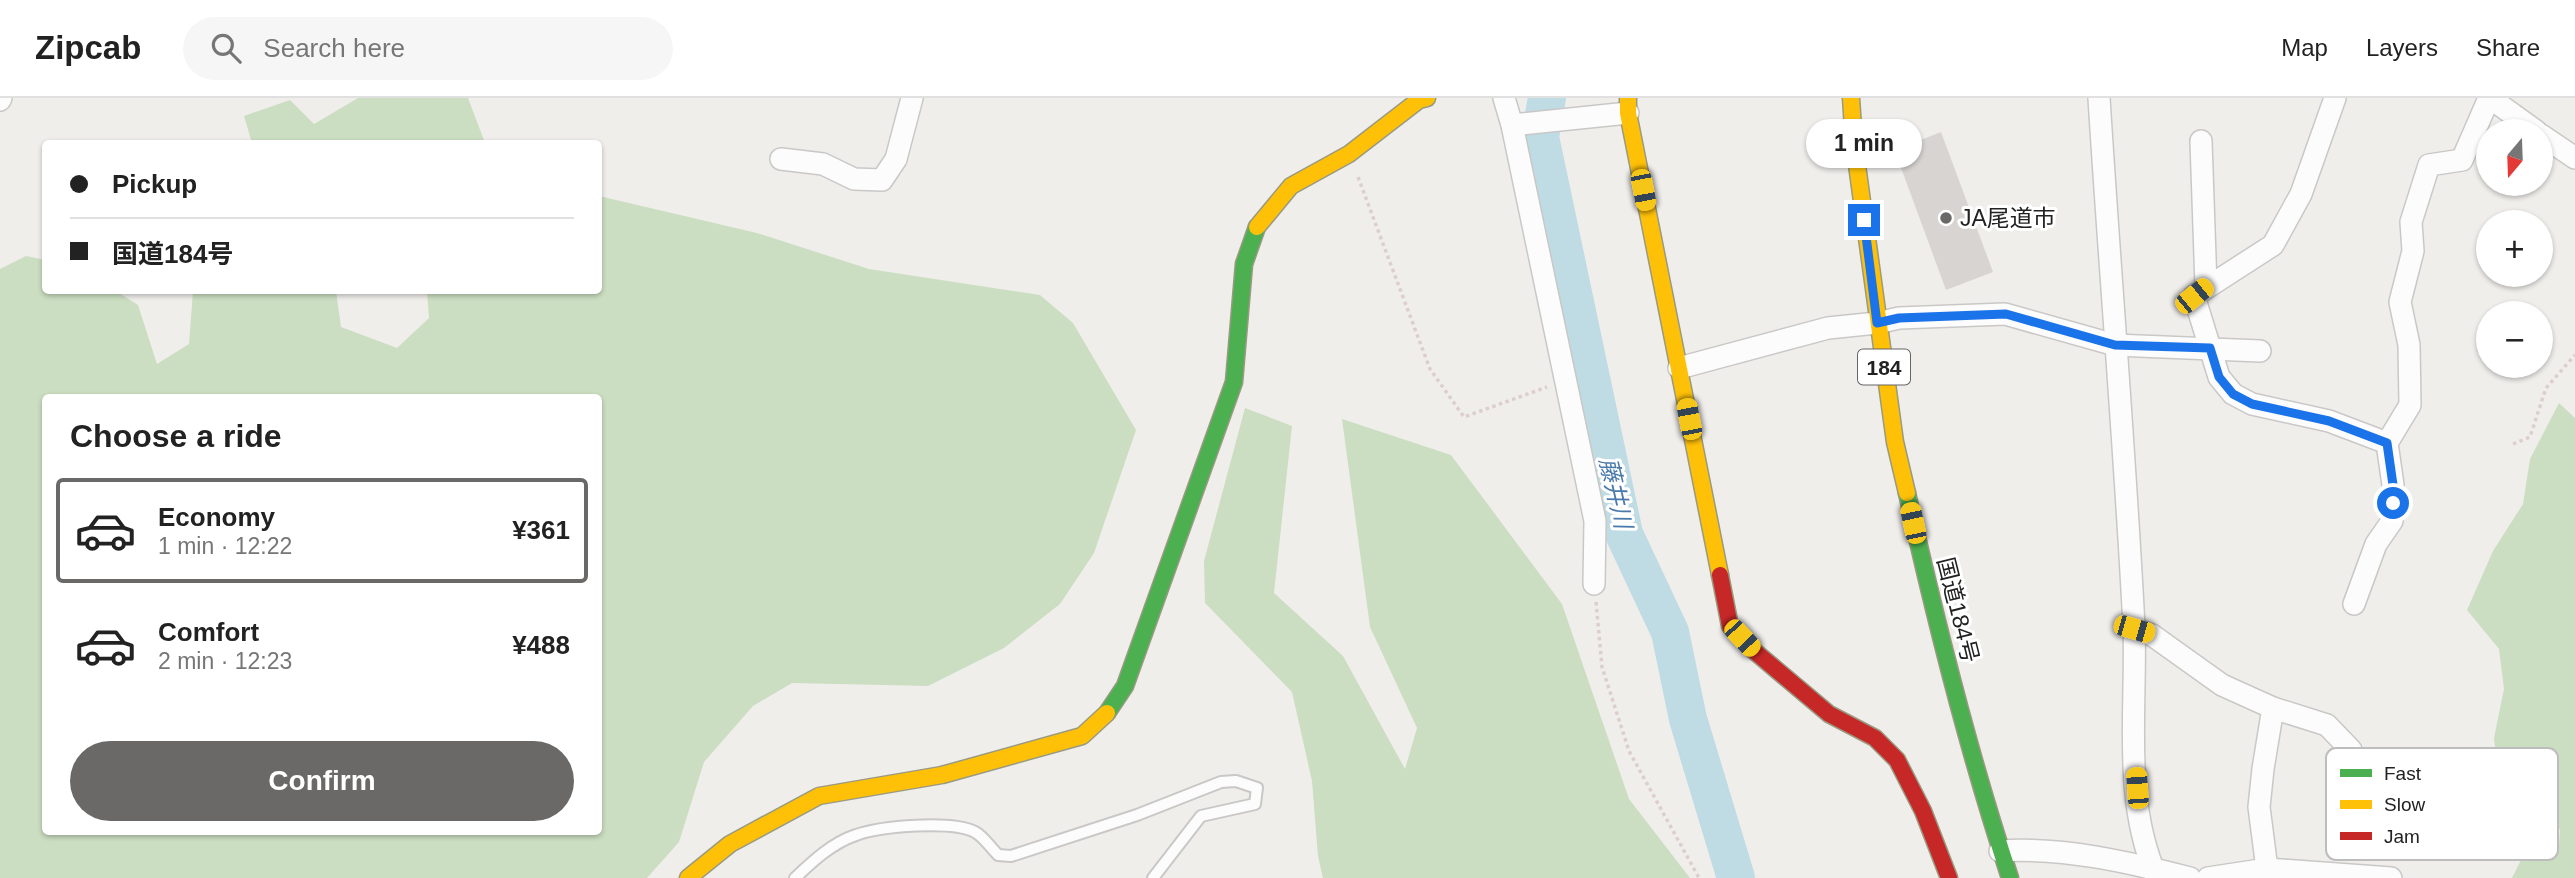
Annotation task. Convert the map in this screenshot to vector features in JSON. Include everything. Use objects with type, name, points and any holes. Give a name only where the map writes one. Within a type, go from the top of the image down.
[{"type":"main road","name":"国道184号","points":[[1851,98],[1854,143],[1877,323],[1895,442],[1935,618],[2010,878]]},
{"type":"main road","points":[[688,878],[730,844],[819,796],[942,775],[1004,759],[1082,736],[1106,715],[1125,686],[1234,383],[1244,264],[1255,230],[1291,186],[1349,154],[1418,99]]},
{"type":"main road","points":[[1628,106],[1730,626],[1753,650],[1829,714],[1875,738],[1897,760],[1923,811],[1949,878]]},
{"type":"street","points":[[781,159],[823,164],[854,179],[882,180],[896,159],[912,98]]},
{"type":"street","points":[[1504,98],[1517,124],[1565,380],[1595,521],[1594,584]]},
{"type":"street","points":[[2099,98],[2134,629],[2132,718],[2138,812],[2155,872]]},
{"type":"street","points":[[2335,98],[2301,194],[2273,245],[2194,296],[2219,377],[2233,394],[2252,404],[2329,421],[2387,443]]},
{"type":"street","points":[[2354,604],[2376,544],[2392,521],[2393,485],[2387,443],[2410,405],[2409,345],[2400,302],[2413,251],[2411,222],[2429,164],[2462,160],[2490,98],[2519,119]]},
{"type":"street","points":[[1517,124],[1602,114],[1628,106]]},
{"type":"street","points":[[2201,141],[2206,286]]},
{"type":"street","points":[[2553,143],[2575,158]]},
{"type":"street","points":[[1679,368],[1828,328],[1899,318],[2006,314],[2115,345],[2260,351]]},
{"type":"street","points":[[2134,629],[2152,635],[2222,685],[2273,708],[2326,725],[2349,748]]},
{"type":"street","points":[[2267,869],[2259,807],[2273,708]]},
{"type":"street","points":[[2000,850],[2030,849],[2190,878]]},
{"type":"street","points":[[2208,878],[2267,869],[2391,878]]},
{"type":"lane","points":[[794,878],[821,853],[857,834],[910,826],[945,825],[975,832],[998,855],[1011,856],[1137,815],[1221,782],[1236,781],[1257,788],[1255,804],[1201,816],[1153,878]]},
{"type":"path","points":[[1349,154],[1430,369],[1464,417],[1565,380]]},
{"type":"path","points":[[2513,444],[2530,437],[2546,388],[2575,355]]},
{"type":"path","points":[[1594,584],[1602,667],[1629,751],[1699,878]]},
{"type":"green space","points":[[358,98],[468,98],[484,140],[251,140],[244,116],[290,100],[314,124]]},
{"type":"green space","points":[[602,197],[757,233],[869,269],[1040,295],[1073,323],[1136,430],[1094,553],[1060,604],[1004,648],[928,686],[792,683],[753,706],[704,762],[679,842],[647,878],[0,878],[0,269],[26,256],[42,259],[42,294],[121,294],[138,305],[157,364],[189,344],[193,294],[336,294],[341,327],[397,348],[429,318],[427,294],[602,294]]},
{"type":"green space","points":[[2559,403],[2575,418],[2575,878],[2512,878],[2521,860],[2558,860],[2558,748],[2495,748],[2494,738],[2504,689],[2499,649],[2467,610],[2493,551],[2523,504],[2530,459]]},
{"type":"green space","points":[[1245,408],[1292,426],[1274,593],[1343,656],[1405,769],[1417,728],[1370,627],[1342,419],[1451,455],[1562,604],[1629,799],[1690,878],[1323,878],[1318,856],[1312,781],[1292,692],[1205,603],[1204,561]]},
{"type":"building","name":"JA尾道市","points":[[1941,132],[1993,272],[1946,290],[1900,165],[1908,145]]},
{"type":"waterway","name":"藤井川","points":[[1547,98],[1540,137],[1624,534],[1670,632],[1688,719],[1736,878]]},
{"type":"traffic: fast","points":[[1107,713],[1125,686],[1234,382],[1244,264],[1257,227]]},
{"type":"traffic: fast","points":[[1907,493],[1954,687],[2010,878]]},
{"type":"traffic: slow","points":[[1257,227],[1291,186],[1349,154],[1419,100],[1427,98]]},
{"type":"traffic: slow","points":[[1628,98],[1628,113],[1720,575]]},
{"type":"traffic: slow","points":[[1851,98],[1854,143],[1895,442],[1907,493]]},
{"type":"traffic: slow","points":[[688,878],[730,844],[819,796],[942,775],[1082,736],[1107,713]]},
{"type":"traffic: jam","points":[[1720,575],[1730,626],[1753,650],[1829,714],[1875,738],[1897,760],[1923,811],[1949,878]]},
{"type":"place","name":"JA尾道市","points":[[1946,218]]},
{"type":"route","points":[[1864,220],[1877,323],[1899,318],[2006,314],[2115,345],[2210,348],[2219,377],[2233,394],[2252,404],[2329,421],[2387,443],[2393,503]]}]
